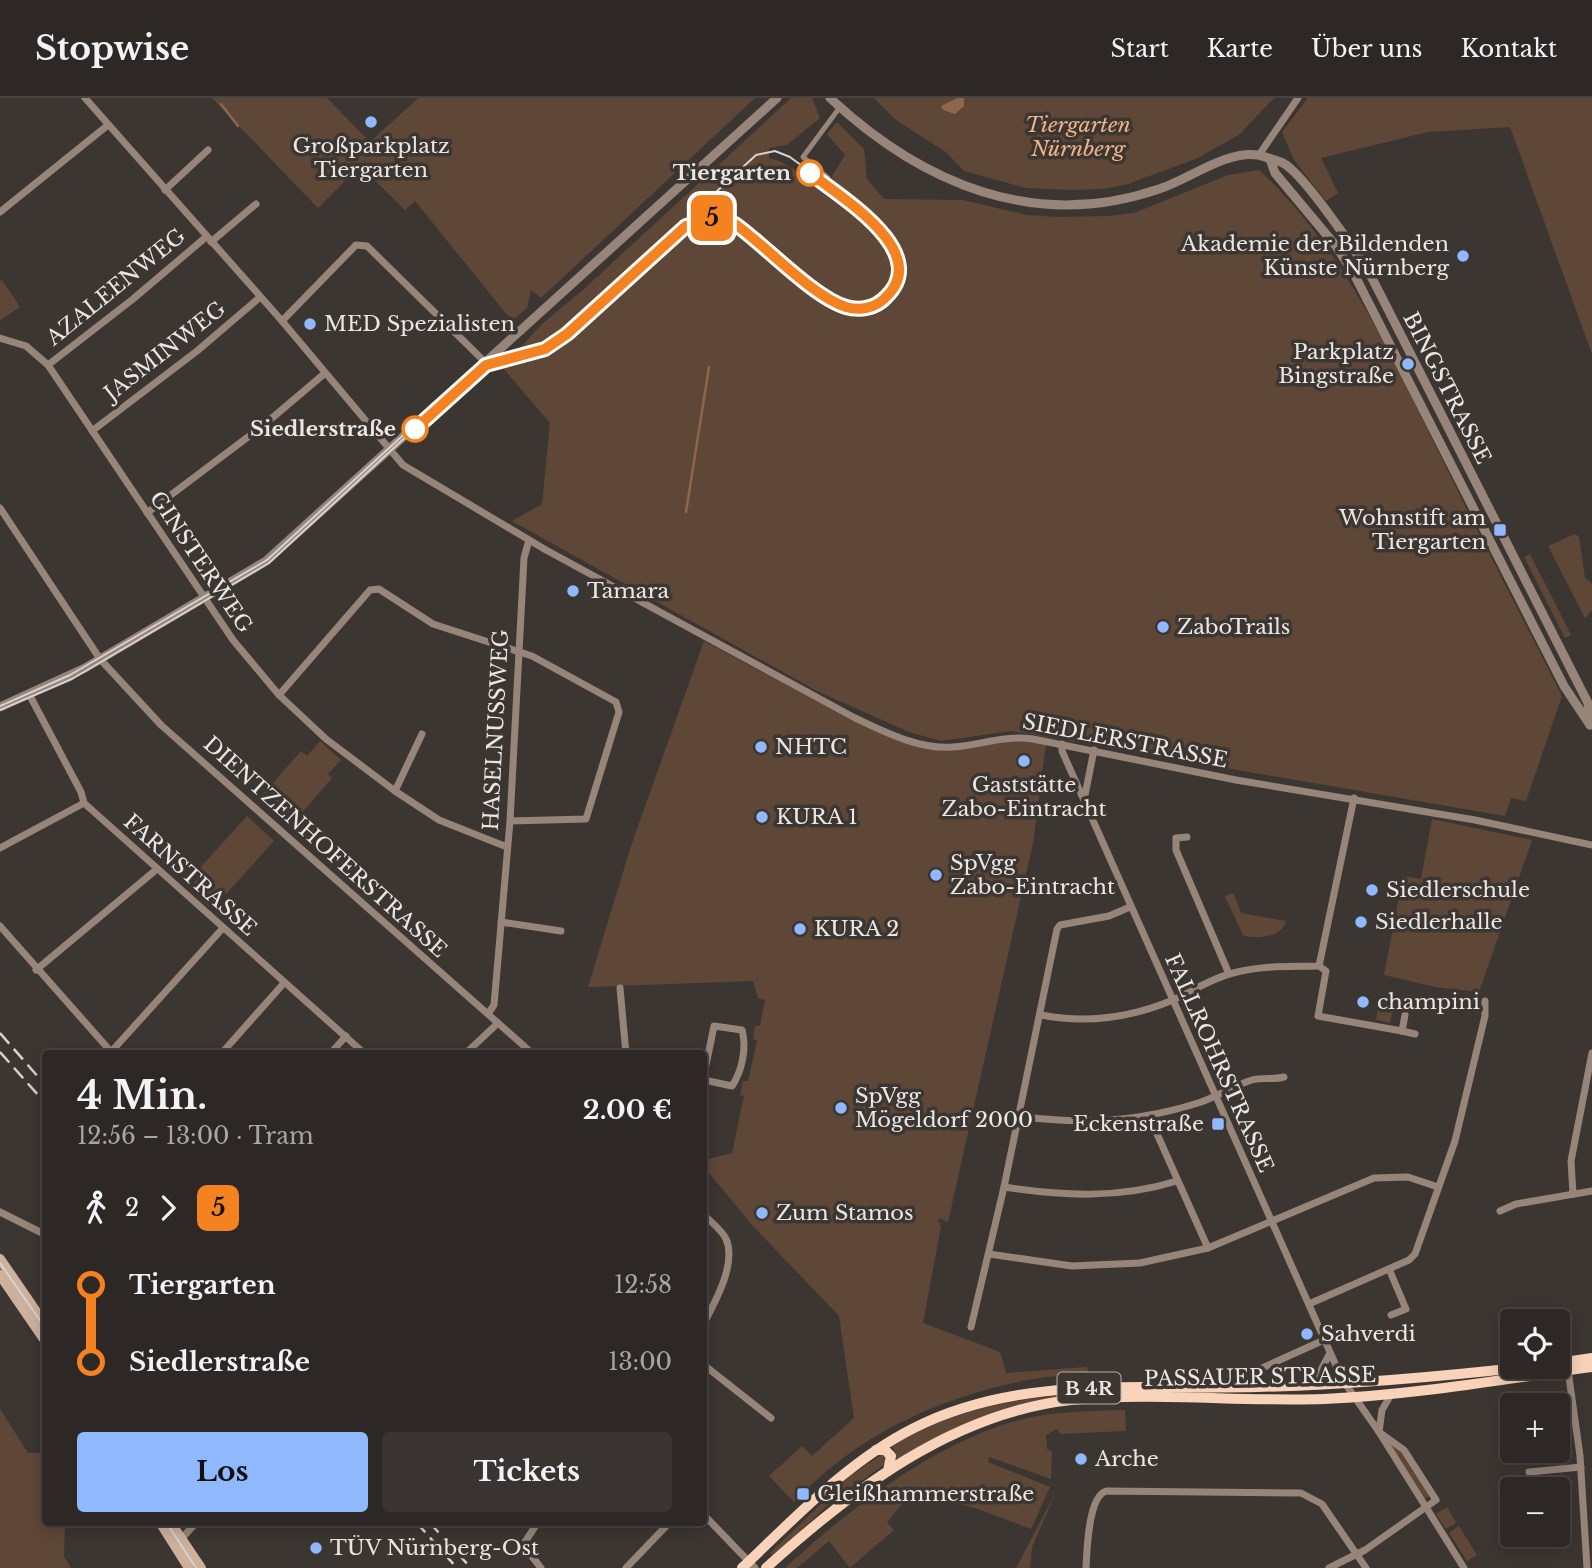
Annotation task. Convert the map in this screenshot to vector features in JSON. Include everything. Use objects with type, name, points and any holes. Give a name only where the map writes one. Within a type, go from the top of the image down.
[{"type":"main road","points":[[0,1259],[42,1320]]},
{"type":"main road","points":[[0,1275],[42,1336]]},
{"type":"main road","points":[[1570,1361],[1592,1358]]},
{"type":"main road","name":"PASSAUER STRASSE","points":[[1570,1370],[1592,1367]]},
{"type":"main road","name":"PASSAUER STRASSE","points":[[749,1566],[829,1487],[876,1450],[942,1415],[1015,1394],[1076,1388],[1345,1384],[1500,1369]]},
{"type":"main road","name":"PASSAUER STRASSE","points":[[766,1568],[828,1514],[888,1471],[970,1426],[1040,1405],[1104,1398],[1292,1400],[1355,1397],[1500,1379]]},
{"type":"main road","points":[[876,1450],[885,1450],[891,1456],[888,1471]]},
{"type":"main road","points":[[164,1526],[201,1568]]},
{"type":"main road","points":[[172,1526],[189,1568]]},
{"type":"street","name":"SIEDLERSTRASSE","points":[[85,98],[282,321],[398,461],[421,478],[529,540],[738,656],[889,733],[935,747],[960,746],[1004,737],[1062,744],[1592,845]]},
{"type":"street","points":[[0,707],[100,659],[206,599],[272,557],[777,98]]},
{"type":"street","points":[[830,98],[871,136],[934,175],[981,192],[1034,202],[1084,203],[1126,198],[1177,183],[1234,157],[1259,155],[1298,98]]},
{"type":"street","points":[[828,178],[803,158],[840,107]]},
{"type":"street","points":[[0,212],[108,125]]},
{"type":"street","points":[[165,190],[208,150]]},
{"type":"street","name":"BINGSTRASSE","points":[[1259,155],[1284,164],[1295,173],[1355,251],[1373,280],[1588,703],[1591,726]]},
{"type":"street","name":"BINGSTRASSE","points":[[1270,159],[1276,173],[1355,276],[1564,686],[1591,726]]},
{"type":"street","name":"AZALEENWEG","points":[[48,365],[256,204]]},
{"type":"street","points":[[1312,217],[1323,209]]},
{"type":"street","points":[[282,321],[356,245],[367,246],[485,362]]},
{"type":"street","name":"JASMINWEG","points":[[92,431],[197,351],[259,298]]},
{"type":"street","name":"GINSTERWEG","points":[[0,338],[26,346],[48,365],[241,651],[279,695],[326,739],[395,791],[439,820],[507,847]]},
{"type":"street","points":[[147,513],[265,424],[324,374]]},
{"type":"street","name":"DIENTZENHOFERSTRASSE","points":[[0,508],[100,659],[161,725],[528,1050]]},
{"type":"street","name":"HASELNUSSWEG","points":[[488,1014],[494,1005],[510,821],[524,558],[529,540]]},
{"type":"street","points":[[1499,558],[1510,551]]},
{"type":"street","points":[[279,695],[370,590],[379,589],[412,612],[458,634],[518,650],[616,702],[619,712],[586,818],[510,821]]},
{"type":"street","name":"FARNSTRASSE","points":[[29,694],[82,792],[84,803],[361,1050]]},
{"type":"street","points":[[395,791],[422,734]]},
{"type":"street","name":"FALLROHRSTRASSE","points":[[1062,744],[1062,751],[1270,1223],[1345,1384],[1379,1432],[1464,1568]]},
{"type":"street","points":[[1084,801],[1094,750]]},
{"type":"street","points":[[1319,966],[1354,798]]},
{"type":"street","points":[[0,848],[84,803]]},
{"type":"street","points":[[1187,837],[1176,838],[1176,850],[1229,974]]},
{"type":"street","points":[[36,970],[157,869]]},
{"type":"street","points":[[971,1327],[1041,1015],[1057,929],[1060,925],[1110,916],[1130,906]]},
{"type":"street","points":[[501,922],[561,931]]},
{"type":"street","points":[[0,926],[109,1050]]},
{"type":"street","points":[[115,1050],[223,928]]},
{"type":"street","points":[[1041,1015],[1067,1020],[1124,1016],[1173,1000],[1229,974],[1258,966],[1319,966],[1326,971],[1318,1016],[1415,1034]]},
{"type":"street","points":[[224,1050],[284,983]]},
{"type":"street","points":[[620,988],[626,1050]]},
{"type":"street","points":[[1309,1304],[1415,1254],[1468,1093],[1485,1016],[1485,1001]]},
{"type":"street","points":[[1402,1031],[1405,1015]]},
{"type":"street","points":[[470,1050],[498,1023]]},
{"type":"street","points":[[707,1062],[714,1026],[742,1030],[745,1041],[738,1077],[732,1086],[707,1079]]},
{"type":"street","points":[[333,1050],[345,1036]]},
{"type":"street","points":[[1573,1194],[1571,1161],[1592,1053]]},
{"type":"street","points":[[1019,1116],[1052,1121],[1099,1121],[1149,1116],[1215,1097],[1254,1079],[1273,1080],[1284,1077]]},
{"type":"street","points":[[1149,1116],[1208,1248]]},
{"type":"street","points":[[989,1254],[1072,1266],[1140,1263],[1208,1248],[1374,1178],[1408,1177],[1437,1187]]},
{"type":"street","points":[[1004,1186],[1068,1195],[1110,1195],[1177,1181]]},
{"type":"street","points":[[1500,1211],[1516,1204],[1592,1191]]},
{"type":"street","points":[[0,1212],[42,1233]]},
{"type":"street","points":[[707,1218],[726,1239],[729,1255],[722,1282],[707,1315]]},
{"type":"street","points":[[1388,1269],[1406,1309],[1391,1315]]},
{"type":"street","points":[[1257,1387],[1262,1368],[1324,1339]]},
{"type":"street","points":[[1313,1385],[1330,1353]]},
{"type":"street","points":[[707,1367],[771,1418]]},
{"type":"street","points":[[1569,1379],[1581,1467],[1587,1568]]},
{"type":"street","points":[[1379,1432],[1381,1410],[1393,1393]]},
{"type":"street","name":"FALLROHRSTRASSE","points":[[1379,1432],[1404,1450],[1436,1500],[1426,1510]]},
{"type":"street","points":[[1529,1472],[1581,1467]]},
{"type":"street","points":[[1086,1568],[1092,1515],[1097,1499],[1106,1491],[1301,1493],[1322,1504],[1366,1568]]},
{"type":"street","points":[[1329,1568],[1357,1555],[1426,1510]]},
{"type":"street","points":[[707,1518],[749,1566]]},
{"type":"street","points":[[178,1541],[193,1526]]},
{"type":"street","points":[[535,1526],[523,1545],[541,1568]]},
{"type":"street","points":[[626,1568],[666,1526]]},
{"type":"green space","points":[[212,98],[327,98],[370,142],[418,98],[755,98],[541,298],[531,290],[527,308],[512,321],[415,201],[405,210],[360,166],[318,208]]},
{"type":"green space","points":[[791,98],[812,98],[820,118],[787,145],[769,148],[769,158],[796,171],[883,238],[890,228],[831,178],[845,155],[827,134],[837,122],[864,149],[867,179],[884,199],[963,200],[1026,215],[1108,216],[1134,213],[1228,175],[1259,170],[1317,234],[1364,306],[1562,696],[1526,801],[1511,798],[1505,816],[1011,731],[941,741],[909,732],[817,691],[512,521],[542,504],[550,423],[502,367],[542,324],[584,289]]},
{"type":"green space","name":"Tiergarten Nürnberg","points":[[874,98],[1274,98],[1240,134],[1198,158],[1128,184],[1103,189],[1071,190],[1026,188],[964,171],[946,152],[896,120]]},
{"type":"green space","points":[[1308,98],[1592,98],[1592,354],[1510,127],[1428,132],[1321,158],[1338,193],[1326,201],[1294,160],[1282,132]]},
{"type":"green space","points":[[2,280],[20,307],[0,320],[0,281]]},
{"type":"green space","points":[[1575,534],[1579,537],[1585,578],[1592,584],[1592,610],[1585,618],[1548,546]]},
{"type":"green space","points":[[1530,554],[1571,635],[1565,638],[1524,557]]},
{"type":"green space","points":[[704,641],[855,722],[924,748],[941,751],[1014,740],[1046,744],[1033,843],[948,1222],[940,1218],[938,1221],[941,1226],[923,1323],[1000,1352],[1006,1373],[1086,1367],[1092,1376],[1033,1379],[967,1395],[934,1407],[903,1421],[845,1456],[794,1502],[769,1476],[802,1446],[812,1456],[854,1418],[839,1316],[753,1226],[707,1171],[707,1159],[732,1153],[744,1096],[740,1095],[743,1081],[748,1081],[757,1041],[753,1039],[755,1026],[760,1026],[765,1000],[758,998],[753,981],[588,987],[631,846]]},
{"type":"green space","points":[[320,741],[341,760],[328,774],[332,778],[291,825],[260,798],[301,751],[307,756]]},
{"type":"green space","points":[[247,816],[274,841],[226,894],[223,892],[209,907],[189,888],[203,873],[199,869]]},
{"type":"green space","points":[[1432,819],[1532,840],[1479,992],[1435,987],[1384,975],[1403,876],[1421,879]]},
{"type":"green space","points":[[1234,894],[1241,913],[1286,921],[1284,926],[1280,931],[1268,936],[1243,935],[1225,897]]},
{"type":"green space","points":[[1380,996],[1395,998],[1390,1023],[1376,1020]]},
{"type":"green space","points":[[1092,1393],[1046,1400],[895,1463],[896,1455],[892,1445],[965,1413],[1038,1398]]},
{"type":"green space","points":[[0,1409],[28,1453],[42,1453],[42,1526],[65,1526],[64,1556],[71,1568],[0,1568]]},
{"type":"green space","points":[[1125,1410],[1126,1431],[1060,1434],[1057,1429],[1046,1435],[1047,1449],[1052,1452],[1051,1479],[989,1457],[988,1462],[1050,1487],[1031,1529],[978,1509],[935,1497],[928,1489],[903,1503],[887,1522],[894,1530],[850,1568],[829,1541],[797,1568],[785,1568],[865,1501],[924,1461],[956,1445],[987,1431],[1032,1417]]},
{"type":"green space","points":[[1389,1442],[1401,1452],[1430,1496],[1424,1500]]},
{"type":"green space","points":[[881,1455],[886,1456],[884,1465],[830,1503],[774,1556],[770,1553],[850,1476]]},
{"type":"green space","points":[[1056,1492],[1032,1547],[1030,1568],[1016,1568]]},
{"type":"green space","points":[[1447,1507],[1456,1523],[1446,1529],[1436,1514]]},
{"type":"green space","points":[[1459,1526],[1477,1555],[1467,1561],[1449,1533]]},
{"type":"shaded area","points":[[957,98],[964,98],[964,106],[955,114],[943,110],[941,106]]},
{"type":"waterway","points":[[221,104],[238,126]]},
{"type":"waterway","points":[[686,512],[709,367]]},
{"type":"tram line","points":[[0,706],[70,675],[267,560],[473,371],[495,358],[541,345],[565,332],[756,155],[775,151],[790,157],[847,199],[886,238],[896,259],[898,278],[887,297],[878,303],[858,309],[828,298],[752,235],[732,224],[711,219],[690,223],[567,334],[545,349],[497,360],[474,374],[269,563],[72,679],[0,710]]},
{"type":"tram line","name":"5","points":[[415,429],[486,365],[513,356],[528,355],[555,343],[678,232],[700,219],[722,219],[735,224],[835,302],[857,309],[879,303],[894,288],[898,277],[899,268],[894,249],[884,234],[869,220],[810,173]]},
{"type":"tram line","points":[[0,1263],[42,1323]]},
{"type":"tram line","points":[[169,1526],[196,1568]]},
{"type":"railway","points":[[0,1033],[42,1081]]},
{"type":"railway","points":[[0,1052],[42,1099]]},
{"type":"railway","points":[[420,1526],[457,1568]]},
{"type":"railway","points":[[433,1526],[471,1568]]},
{"type":"place","name":"Großparkplatz Tiergarten","points":[[371,122]]},
{"type":"place","name":"Tiergarten","points":[[810,173]]},
{"type":"place","name":"Akademie der Bildenden Künste Nürnberg","points":[[1463,256]]},
{"type":"place","name":"MED Spezialisten","points":[[310,324]]},
{"type":"place","name":"Parkplatz Bingstraße","points":[[1408,364]]},
{"type":"place","name":"Siedlerstraße","points":[[415,429]]},
{"type":"place","name":"Wohnstift am Tiergarten","points":[[1500,530]]},
{"type":"place","name":"Tamara","points":[[573,591]]},
{"type":"place","name":"ZaboTrails","points":[[1163,627]]},
{"type":"place","name":"NHTC","points":[[761,747]]},
{"type":"place","name":"Gaststätte Zabo-Eintracht","points":[[1024,761]]},
{"type":"place","name":"KURA 1","points":[[762,817]]},
{"type":"place","name":"SpVgg Zabo-Eintracht","points":[[936,875]]},
{"type":"place","name":"Siedlerschule","points":[[1372,890]]},
{"type":"place","name":"Siedlerhalle","points":[[1361,922]]},
{"type":"place","name":"KURA 2","points":[[800,929]]},
{"type":"place","name":"champini","points":[[1363,1002]]},
{"type":"place","name":"SpVgg Mögeldorf 2000","points":[[841,1108]]},
{"type":"place","name":"Eckenstraße","points":[[1218,1124]]},
{"type":"place","name":"Zum Stamos","points":[[762,1213]]},
{"type":"place","name":"Sahverdi","points":[[1307,1334]]},
{"type":"place","name":"Arche","points":[[1081,1459]]},
{"type":"place","name":"Gleißhammerstraße","points":[[803,1494]]},
{"type":"place","name":"TÜV Nürnberg-Ost","points":[[316,1548]]}]
